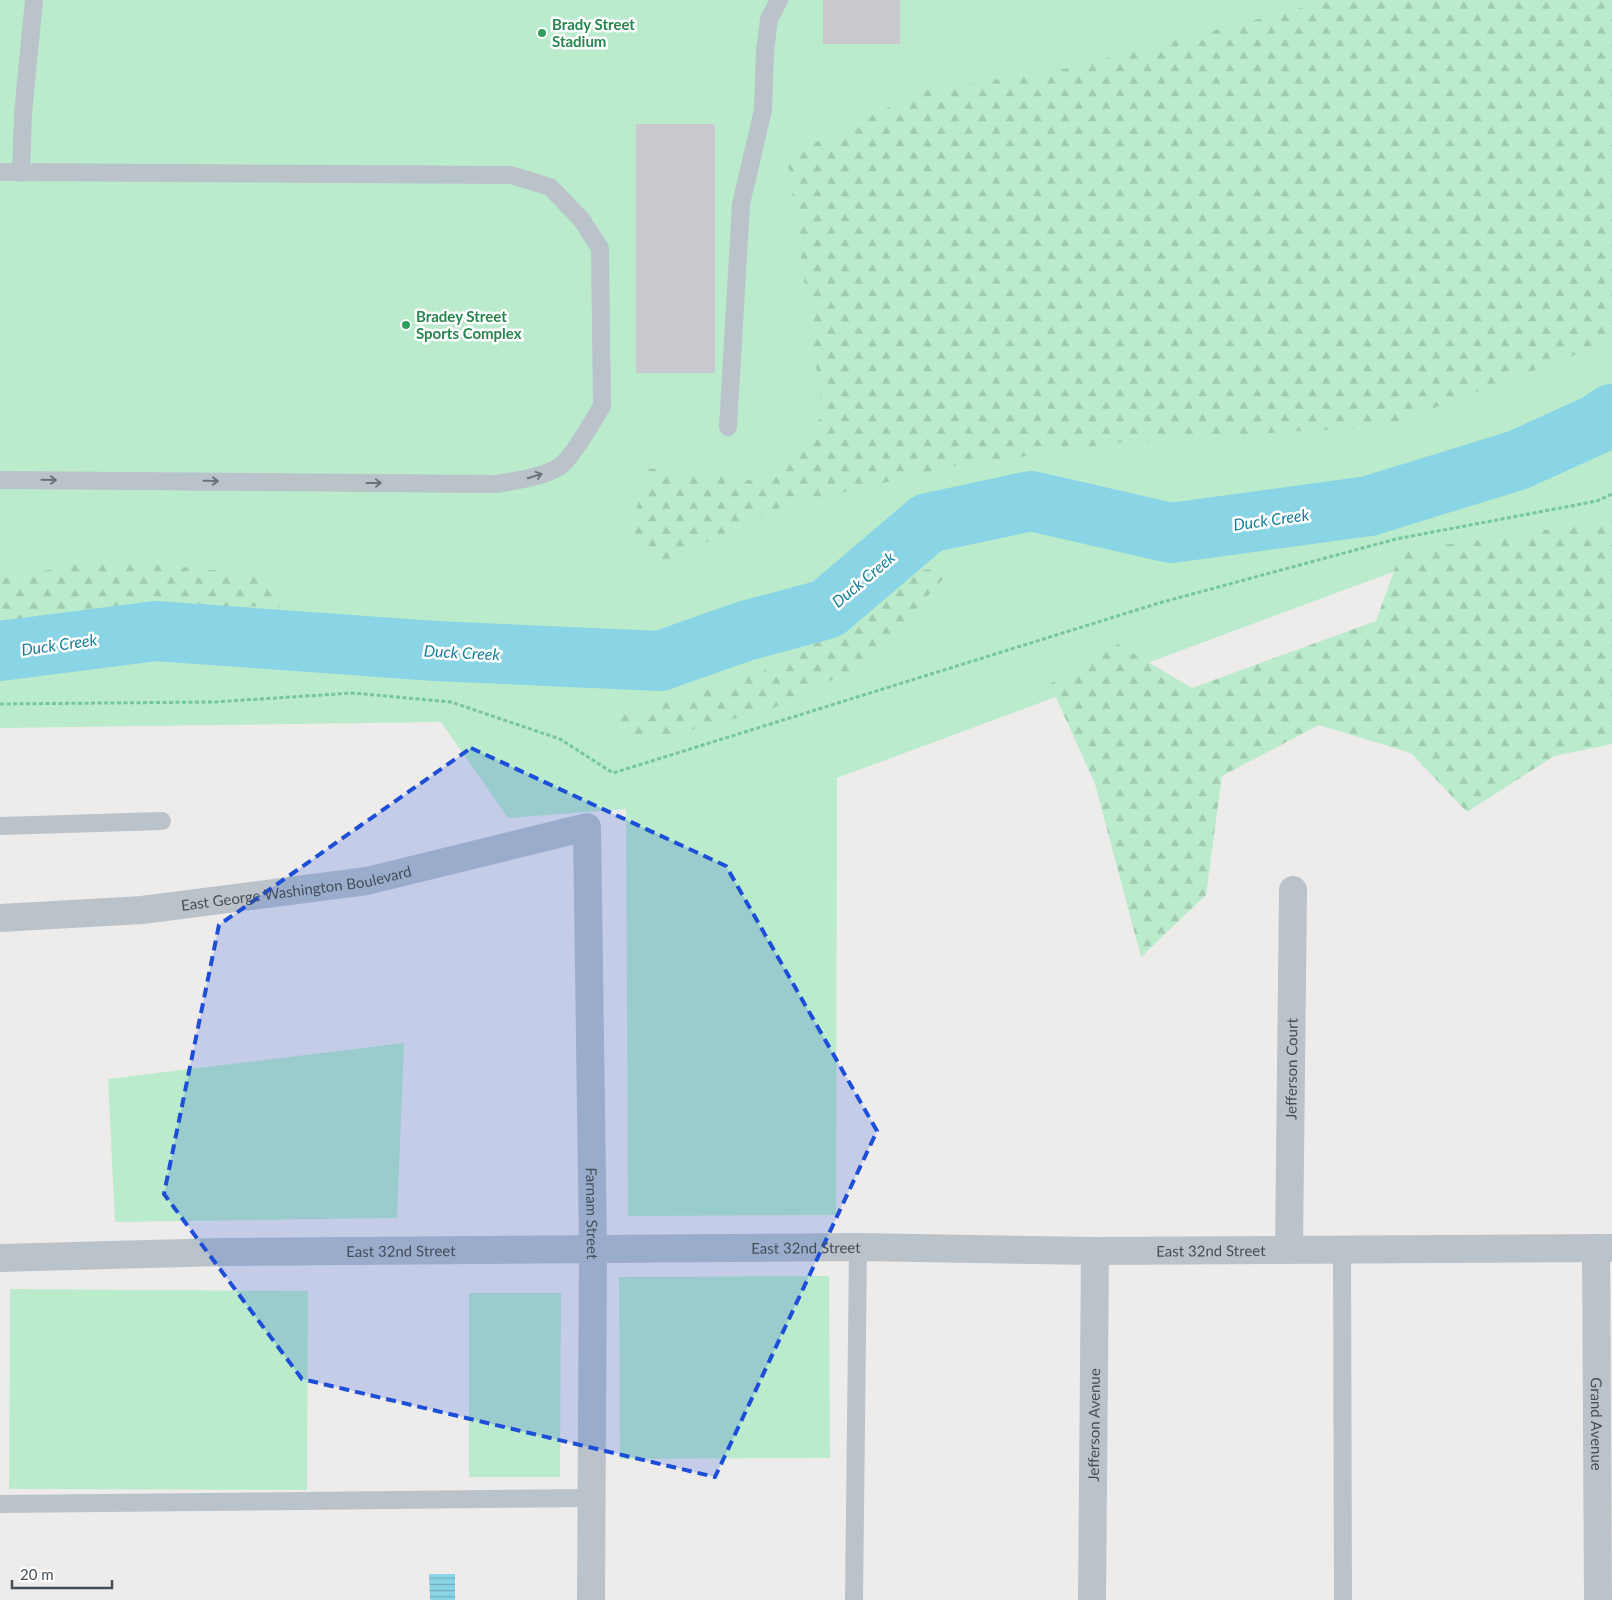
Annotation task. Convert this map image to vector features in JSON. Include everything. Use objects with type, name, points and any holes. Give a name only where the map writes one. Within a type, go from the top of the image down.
[{"type":"street","name":"East George Washington Boulevard","points":[[0,918],[142,910],[367,881],[587,828]]},
{"type":"street","name":"Farnam Street","points":[[587,828],[593,1249],[592,1600]]},
{"type":"street","name":"Jefferson Court","points":[[1290,1249],[1293,890]]},
{"type":"street","name":"East 32nd Street","points":[[0,1258],[222,1252],[858,1247],[1094,1250],[1604,1248]]},
{"type":"street","name":"Grand Avenue","points":[[1598,1600],[1604,1248]]},
{"type":"street","name":"Jefferson Avenue","points":[[1092,1600],[1094,1250]]},
{"type":"lane","points":[[21,173],[23,113],[34,0]]},
{"type":"lane","points":[[728,427],[741,204],[763,110],[765,51],[769,19],[779,0]]},
{"type":"lane","points":[[0,172],[511,175],[550,187],[581,219],[600,248],[602,406],[590,427],[561,466],[534,478],[496,484],[0,480]]},
{"type":"lane","points":[[0,826],[162,821]]},
{"type":"lane","points":[[854,1600],[858,1247]]},
{"type":"lane","points":[[1342,1248],[1343,1600]]},
{"type":"lane","points":[[0,1504],[593,1498]]},
{"type":"path","points":[[0,704],[214,702],[353,693],[451,702],[560,739],[614,772],[1159,603],[1396,539],[1597,501],[1612,494]]},
{"type":"highlighted area","points":[[471,748],[726,866],[877,1131],[715,1477],[302,1379],[164,1194],[219,925]]},
{"type":"green space","points":[[0,0],[1612,0],[1612,539],[1452,550],[837,778],[836,1215],[628,1216],[626,809],[508,818],[441,722],[0,728]]},
{"type":"green space","points":[[1332,0],[1612,0],[1612,328],[1593,348],[1386,426],[1125,442],[955,466],[778,508],[658,565],[632,528],[646,468],[767,482],[823,415],[787,156],[923,91],[1068,68]]},
{"type":"green space","points":[[1612,520],[1612,744],[1554,756],[1467,812],[1411,753],[1319,725],[1222,776],[1206,895],[1141,957],[1095,784],[1050,684],[1116,643],[1192,688],[1376,621],[1401,551]]},
{"type":"green space","points":[[104,559],[262,575],[280,607],[157,605],[0,627],[0,579]]},
{"type":"green space","points":[[952,569],[867,663],[769,710],[651,740],[599,723],[761,672],[862,610],[904,570]]},
{"type":"green space","points":[[404,1043],[397,1218],[115,1222],[108,1079]]},
{"type":"green space","points":[[829,1276],[830,1458],[620,1459],[619,1277]]},
{"type":"green space","points":[[10,1289],[308,1291],[307,1490],[9,1489]]},
{"type":"green space","points":[[469,1293],[561,1293],[560,1477],[469,1477]]},
{"type":"water","points":[[429,1574],[455,1574],[455,1600],[430,1600]]},
{"type":"building","points":[[823,0],[900,0],[900,44],[823,44]]},
{"type":"building","points":[[636,124],[715,124],[715,373],[636,373]]},
{"type":"waterway","name":"Duck Creek","points":[[0,651],[156,631],[435,651],[660,661],[745,631],[827,609],[928,523],[1031,501],[1171,533],[1369,506],[1518,460],[1597,424],[1612,414]]},
{"type":"place","name":"Brady Street Stadium","points":[[542,33]]},
{"type":"place","name":"Bradey Street Sports Complex","points":[[406,325]]}]
